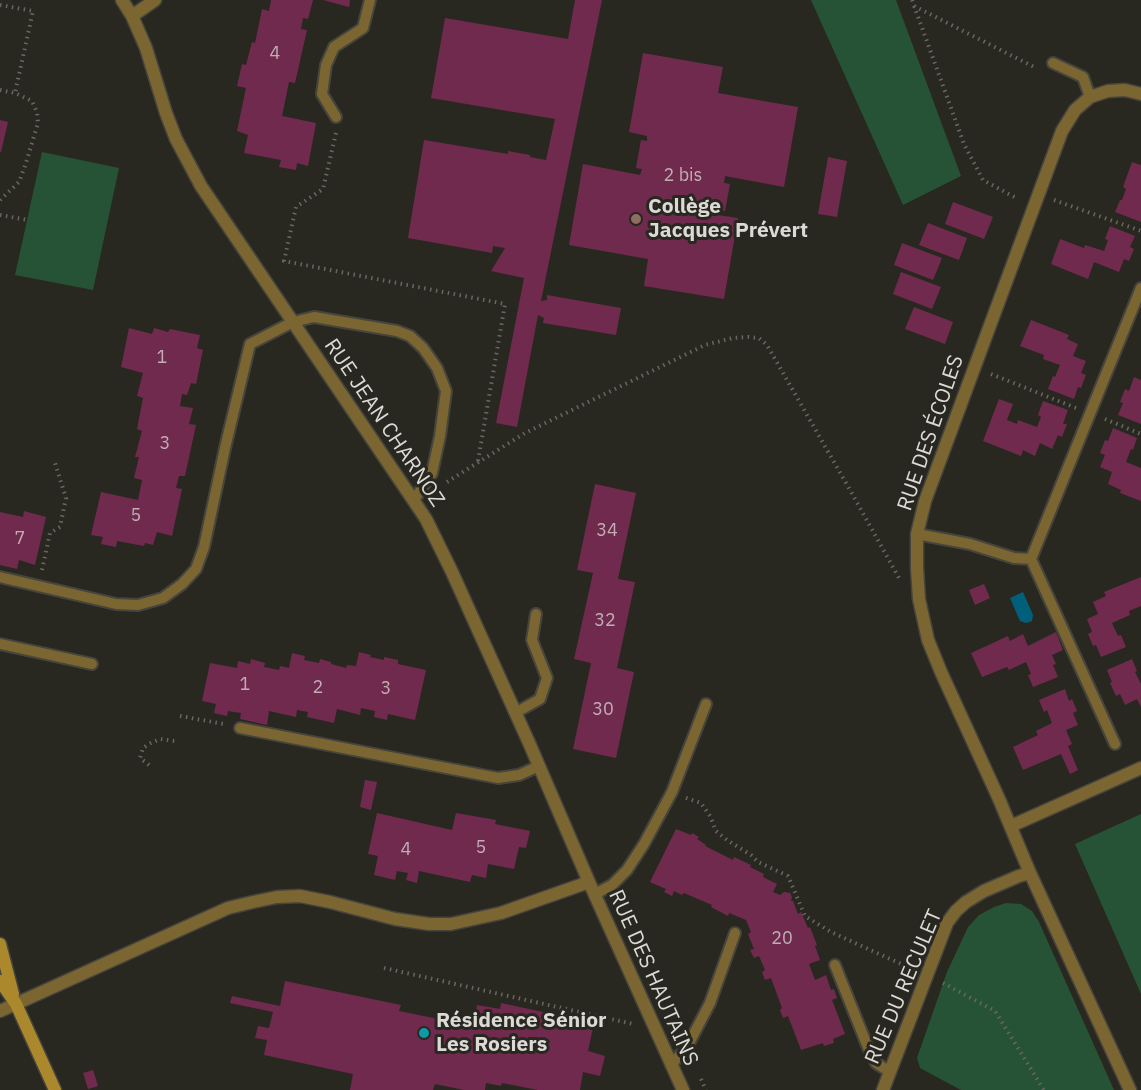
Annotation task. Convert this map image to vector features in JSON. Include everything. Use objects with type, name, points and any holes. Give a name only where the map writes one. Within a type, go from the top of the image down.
[{"type":"street","name":"RUE JEAN CHARNOZ","points":[[122,0],[146,48],[166,113],[187,162],[201,186],[426,519],[452,572],[589,882]]},
{"type":"street","points":[[132,16],[155,0]]},
{"type":"street","points":[[1090,97],[1108,91],[1125,90],[1141,94]]},
{"type":"street","name":"RUE DES ÉCOLES","points":[[1090,97],[1076,110],[1062,130],[925,501],[917,534],[917,568],[919,599],[928,640],[941,672],[1130,1090]]},
{"type":"street","points":[[1011,826],[1141,768]]},
{"type":"street","name":"RUE DU RECULET","points":[[883,1090],[947,923],[966,902],[984,891],[1030,873]]},
{"type":"street","points":[[0,1011],[228,908],[253,902],[277,897],[300,897],[330,902],[394,919],[429,924],[451,924],[501,913],[589,882]]},
{"type":"street","name":"RUE DES HAUTAINS","points":[[589,882],[682,1090]]},
{"type":"street","points":[[0,944],[16,1004]]},
{"type":"street","points":[[0,981],[16,1004],[56,1090]]},
{"type":"lane","points":[[336,117],[322,94],[326,65],[334,47],[363,28],[370,0]]},
{"type":"lane","points":[[1053,63],[1083,76],[1090,97]]},
{"type":"lane","points":[[1115,744],[1031,559],[1141,288]]},
{"type":"lane","points":[[0,577],[116,604],[138,605],[163,598],[182,584],[196,569],[204,547],[250,344],[292,322],[314,317],[397,331],[410,336],[423,348],[437,368],[446,391],[440,436],[432,473],[414,500]]},
{"type":"lane","points":[[917,534],[970,544],[1014,558],[1031,559]]},
{"type":"lane","points":[[515,713],[540,699],[547,678],[532,640],[536,614]]},
{"type":"lane","points":[[0,644],[92,664]]},
{"type":"lane","points":[[595,894],[612,885],[627,870],[644,844],[672,792],[706,704]]},
{"type":"lane","points":[[240,728],[498,778],[519,775],[539,766]]},
{"type":"lane","points":[[671,1065],[687,1047],[710,1003],[735,933]]},
{"type":"lane","points":[[835,965],[869,1050],[876,1063],[890,1072]]},
{"type":"path","points":[[912,0],[964,144],[983,180],[1022,201],[1037,200],[1141,231]]},
{"type":"path","points":[[0,5],[33,11],[15,93]]},
{"type":"path","points":[[914,5],[1038,69],[1053,63]]},
{"type":"path","points":[[0,90],[15,93],[32,101],[37,112],[38,123],[19,182],[0,200]]},
{"type":"path","points":[[336,117],[337,126],[322,189],[296,207],[284,261],[505,304],[478,462]]},
{"type":"path","points":[[0,215],[28,220]]},
{"type":"path","points":[[441,486],[525,433],[705,345],[733,338],[759,338],[767,345],[899,579]]},
{"type":"path","points":[[975,368],[1141,434]]},
{"type":"path","points":[[38,585],[50,533],[60,527],[66,498],[55,463]]},
{"type":"path","points":[[180,716],[218,723]]},
{"type":"path","points":[[149,765],[140,758],[143,748],[160,739],[175,741]]},
{"type":"path","points":[[672,792],[701,803],[716,831],[758,862],[788,876],[805,916],[831,932],[912,969]]},
{"type":"path","points":[[384,968],[637,1025]]},
{"type":"path","points":[[940,981],[995,1011],[1044,1090]]},
{"type":"green space","points":[[811,0],[896,0],[961,176],[903,205]]},
{"type":"green space","points":[[42,152],[119,168],[93,290],[15,275]]},
{"type":"green space","points":[[1141,814],[1141,994],[1075,844]]},
{"type":"green space","points":[[1006,903],[1021,904],[1032,911],[1039,922],[1114,1090],[961,1090],[920,1068],[917,1058],[947,972],[968,927],[979,915]]},
{"type":"water","points":[[1023,592],[1033,615],[1032,621],[1026,623],[1020,621],[1010,598]]},
{"type":"building","points":[[271,0],[313,0],[308,19],[303,18],[301,29],[307,30],[295,83],[289,82],[282,116],[316,123],[308,166],[297,163],[296,170],[279,167],[281,160],[244,153],[248,135],[237,131],[246,88],[237,86],[242,64],[246,65],[252,42],[255,43],[262,9],[269,11]]},
{"type":"building","points":[[323,0],[350,0],[349,7]]},
{"type":"building","points":[[575,0],[602,0],[541,301],[547,300],[547,295],[621,308],[616,335],[543,323],[544,318],[538,315],[517,427],[496,423],[524,278],[491,271],[505,248],[493,246],[492,253],[408,238],[424,140],[508,154],[508,151],[546,160],[555,119],[431,98],[445,18],[568,39]]},
{"type":"building","points":[[643,53],[723,67],[718,93],[798,107],[784,187],[725,176],[724,183],[730,184],[725,211],[719,210],[718,215],[738,218],[724,299],[644,286],[648,259],[569,245],[583,164],[640,175],[642,169],[636,168],[641,140],[647,141],[647,136],[629,132]]},
{"type":"building","points":[[0,120],[8,122],[1,152],[0,152]]},
{"type":"building","points":[[828,157],[847,161],[837,217],[818,214]]},
{"type":"building","points":[[1132,162],[1141,165],[1141,222],[1115,212],[1126,189],[1123,187]]},
{"type":"building","points":[[953,202],[993,217],[984,239],[945,224]]},
{"type":"building","points":[[928,223],[967,238],[959,260],[919,245]]},
{"type":"building","points":[[1110,226],[1135,236],[1130,247],[1134,249],[1129,261],[1124,259],[1119,272],[1094,262],[1088,279],[1051,264],[1060,239],[1084,248],[1085,245],[1104,251],[1108,240],[1105,239]]},
{"type":"building","points":[[902,243],[942,258],[933,280],[894,265]]},
{"type":"building","points":[[901,272],[941,287],[932,309],[893,294]]},
{"type":"building","points":[[914,307],[953,322],[945,344],[905,329]]},
{"type":"building","points":[[1031,320],[1069,335],[1067,339],[1078,344],[1073,356],[1086,361],[1081,373],[1086,375],[1074,399],[1048,389],[1060,365],[1043,359],[1044,355],[1020,346]]},
{"type":"building","points":[[129,328],[152,334],[154,328],[168,332],[170,329],[200,335],[197,348],[203,350],[196,384],[191,383],[187,395],[182,394],[180,406],[193,408],[189,424],[196,425],[185,476],[179,476],[176,488],[182,489],[172,536],[157,532],[153,545],[145,543],[144,546],[117,541],[116,547],[101,544],[103,537],[91,535],[101,492],[138,500],[142,480],[134,478],[139,457],[135,457],[142,431],[137,429],[143,398],[137,396],[143,373],[121,367]]},
{"type":"building","points":[[1134,377],[1141,380],[1141,424],[1118,415],[1125,389],[1129,391]]},
{"type":"building","points":[[999,399],[1013,404],[1007,420],[1017,424],[1018,420],[1037,427],[1043,401],[1068,410],[1063,424],[1067,424],[1062,437],[1058,435],[1052,449],[1040,443],[1035,456],[1023,450],[1021,456],[983,441]]},
{"type":"building","points":[[1113,428],[1137,438],[1126,462],[1141,468],[1141,501],[1120,493],[1121,490],[1108,484],[1112,472],[1100,467],[1105,455],[1100,453]]},
{"type":"building","points":[[595,484],[636,493],[618,579],[635,582],[617,668],[634,672],[616,758],[573,749],[591,663],[574,659],[593,573],[577,570]]},
{"type":"building","points":[[24,511],[46,517],[35,565],[19,560],[17,569],[0,565],[0,512],[23,517]]},
{"type":"building","points":[[1141,577],[1141,606],[1129,611],[1130,615],[1112,623],[1126,647],[1101,657],[1088,634],[1092,632],[1087,619],[1098,614],[1093,602],[1106,596],[1104,592]]},
{"type":"building","points":[[984,584],[990,598],[975,605],[969,590]]},
{"type":"building","points":[[1056,632],[1063,650],[1052,655],[1058,677],[1033,687],[1026,662],[1009,670],[1007,667],[982,677],[971,653],[1008,636],[1010,641],[1023,634],[1028,646]]},
{"type":"building","points":[[359,652],[384,660],[384,657],[398,660],[398,664],[426,670],[415,720],[388,714],[387,720],[374,717],[375,711],[361,708],[360,715],[337,709],[334,723],[307,717],[308,712],[297,710],[296,717],[269,711],[267,725],[240,719],[241,713],[228,711],[227,716],[214,713],[216,704],[202,701],[210,663],[237,668],[238,661],[250,664],[251,659],[265,663],[264,667],[279,670],[280,666],[289,668],[292,653],[305,656],[304,660],[319,663],[320,659],[346,668],[347,665],[356,666]]},
{"type":"building","points":[[1132,659],[1141,684],[1141,707],[1137,699],[1125,705],[1120,694],[1116,696],[1107,670]]},
{"type":"building","points":[[1065,689],[1069,701],[1072,699],[1077,711],[1073,713],[1078,725],[1066,730],[1072,744],[1068,746],[1078,770],[1070,774],[1061,754],[1023,770],[1013,747],[1038,735],[1036,731],[1052,723],[1047,710],[1044,712],[1039,700]]},
{"type":"building","points":[[365,780],[377,782],[371,810],[360,807]]},
{"type":"building","points":[[377,813],[452,830],[456,813],[496,820],[495,824],[530,831],[526,848],[519,847],[514,869],[488,864],[486,878],[472,875],[470,882],[419,871],[417,883],[406,880],[408,873],[397,871],[395,880],[374,875],[378,856],[368,854]]},
{"type":"building","points":[[676,829],[691,835],[692,833],[699,837],[697,839],[705,846],[733,860],[734,857],[751,865],[750,867],[764,874],[763,877],[777,884],[773,892],[780,895],[784,892],[790,893],[791,901],[798,914],[801,912],[808,928],[810,927],[817,945],[815,946],[820,960],[809,964],[815,980],[826,975],[831,990],[834,989],[837,998],[832,1000],[845,1034],[833,1039],[834,1043],[824,1046],[823,1043],[801,1050],[788,1016],[783,1018],[780,1010],[782,1008],[771,978],[765,980],[762,972],[765,970],[759,956],[754,958],[750,950],[754,949],[746,920],[729,913],[728,916],[711,907],[712,905],[684,893],[682,895],[674,891],[672,896],[664,892],[666,889],[650,882]]},
{"type":"building","name":"Résidence Sénior Les Rosiers","points":[[285,981],[401,1005],[399,1011],[473,1026],[477,1005],[500,1009],[501,1003],[594,1023],[588,1051],[605,1056],[600,1076],[583,1072],[580,1090],[538,1090],[502,1083],[501,1086],[486,1083],[485,1090],[464,1090],[435,1084],[433,1090],[350,1090],[353,1074],[264,1055],[267,1040],[255,1038],[258,1026],[269,1028],[273,1012],[230,1003],[232,996],[280,1006]]},
{"type":"building","points":[[93,1070],[98,1086],[88,1089],[83,1073]]},
{"type":"place","name":"Collège Jacques Prévert","points":[[636,219]]},
{"type":"place","name":"Résidence Sénior Les Rosiers","points":[[424,1033]]}]
